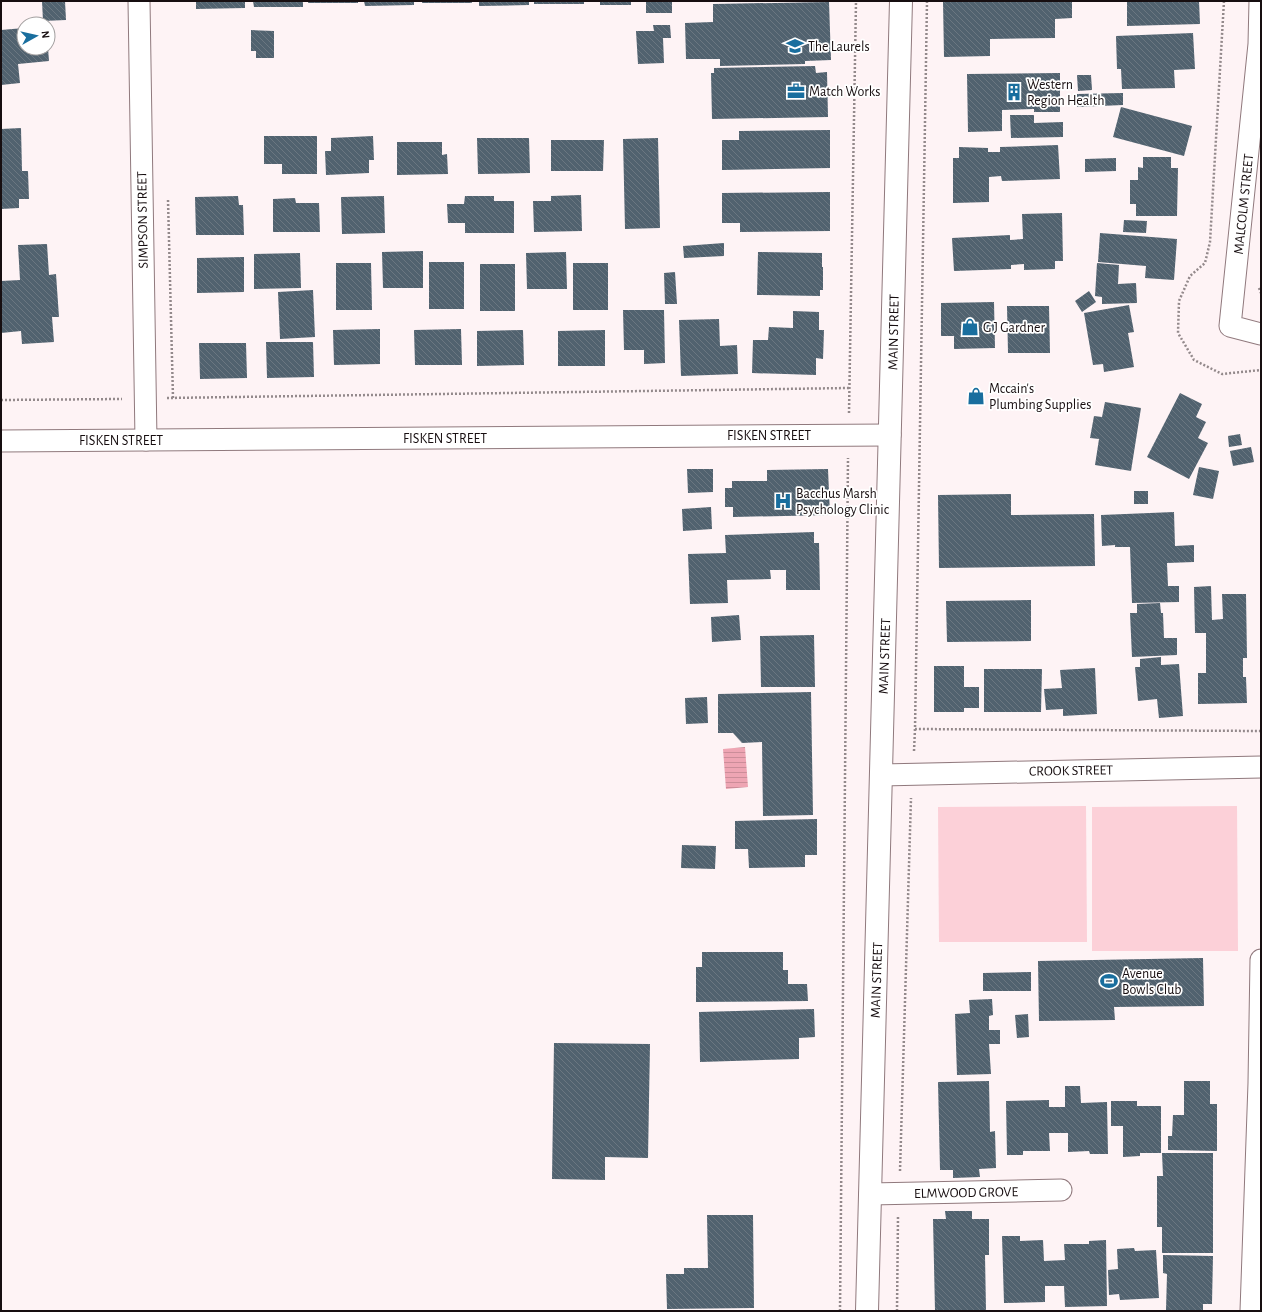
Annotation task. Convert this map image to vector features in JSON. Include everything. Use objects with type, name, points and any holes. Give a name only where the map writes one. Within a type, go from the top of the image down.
[{"type":"main road","name":"MAIN STREET","points":[[867,1311],[901,1]]},
{"type":"street","name":"SIMPSON STREET","points":[[139,1],[146,440]]},
{"type":"street","name":"MALCOLM STREET","points":[[1260,1],[1260,44],[1230,326],[1261,334]]},
{"type":"street","name":"FISKEN STREET","points":[[1,441],[890,434]]},
{"type":"street","name":"CROOK STREET","points":[[881,775],[913,773],[1261,767]]},
{"type":"street","points":[[1251,1311],[1259,1083],[1261,960]]},
{"type":"street","name":"ELMWOOD GROVE","points":[[870,1194],[1061,1190]]},
{"type":"path","points":[[840,1311],[848,435],[856,1]]},
{"type":"path","points":[[897,1311],[910,806],[915,730],[927,1]]},
{"type":"path","points":[[1224,1],[1210,242],[1205,263],[1190,276],[1179,302],[1178,334],[1194,360],[1222,374],[1261,370]]},
{"type":"path","points":[[1,400],[849,388]]},
{"type":"path","points":[[915,730],[1261,731]]},
{"type":"shaded area","points":[[745,747],[748,787],[726,789],[723,749]]},
{"type":"shaded area","points":[[1086,806],[1087,942],[939,942],[938,807]]},
{"type":"shaded area","points":[[1237,806],[1238,951],[1092,951],[1092,807]]},
{"type":"building","points":[[42,1],[65,1],[66,20],[56,20],[56,16],[43,16]]},
{"type":"building","points":[[196,1],[245,1],[245,8],[196,9]]},
{"type":"building","points":[[253,1],[303,1],[303,7],[254,7]]},
{"type":"building","points":[[308,1],[358,1],[358,3],[308,3]]},
{"type":"building","points":[[364,1],[414,1],[414,5],[365,6]]},
{"type":"building","points":[[422,1],[471,1],[472,3],[422,3]]},
{"type":"building","points":[[479,1],[529,1],[529,5],[479,6]]},
{"type":"building","points":[[534,1],[584,1],[584,4],[534,4]]},
{"type":"building","points":[[600,1],[631,1],[631,5],[600,5]]},
{"type":"building","points":[[646,1],[672,1],[672,13],[646,13]]},
{"type":"building","points":[[943,1],[1072,1],[1072,18],[1055,19],[1055,38],[990,39],[990,56],[944,57]]},
{"type":"building","points":[[1127,1],[1199,1],[1200,24],[1127,26]]},
{"type":"building","points":[[829,2],[831,60],[805,61],[805,64],[720,66],[720,59],[686,59],[685,23],[713,22],[713,4]]},
{"type":"building","points":[[653,25],[670,25],[671,38],[663,38],[664,63],[638,64],[636,31],[654,31]]},
{"type":"building","points":[[16,29],[16,56],[49,56],[49,61],[18,64],[20,83],[1,85],[1,30]]},
{"type":"building","points":[[251,30],[274,31],[274,58],[256,58],[256,51],[251,51]]},
{"type":"building","points":[[1193,33],[1195,69],[1174,70],[1175,88],[1122,89],[1121,69],[1117,69],[1116,36]]},
{"type":"building","points":[[815,66],[816,73],[827,72],[828,117],[712,119],[711,73],[714,73],[714,68]]},
{"type":"building","name":"Western Region Health","points":[[1060,73],[1060,112],[1034,112],[1034,109],[1002,110],[1002,131],[968,132],[967,74]]},
{"type":"building","points":[[1077,75],[1091,75],[1092,90],[1078,91]]},
{"type":"building","points":[[1123,93],[1123,105],[1077,107],[1077,94]]},
{"type":"building","points":[[1121,107],[1192,126],[1184,156],[1113,137]]},
{"type":"building","points":[[1010,115],[1034,115],[1034,123],[1063,122],[1063,137],[1011,138]]},
{"type":"building","points":[[21,128],[22,171],[28,171],[29,199],[19,199],[19,208],[1,209],[1,129]]},
{"type":"building","points":[[830,130],[830,168],[722,170],[722,140],[739,140],[739,131]]},
{"type":"building","points":[[264,136],[317,136],[317,174],[282,174],[282,164],[264,164]]},
{"type":"building","points":[[373,136],[374,160],[369,160],[369,173],[326,175],[325,151],[331,151],[331,138]]},
{"type":"building","points":[[477,138],[529,138],[530,173],[478,174]]},
{"type":"building","points":[[658,138],[660,228],[625,229],[623,139]]},
{"type":"building","points":[[551,140],[604,140],[603,171],[551,171]]},
{"type":"building","points":[[397,142],[442,142],[442,155],[447,154],[448,174],[397,175]]},
{"type":"building","points":[[1058,145],[1060,179],[1002,181],[1001,176],[989,177],[989,202],[953,203],[953,158],[959,158],[959,147],[988,148],[988,152],[1000,152],[1000,147]]},
{"type":"building","points":[[1143,157],[1171,157],[1171,168],[1178,168],[1177,216],[1136,216],[1136,204],[1130,204],[1130,180],[1138,180],[1138,167],[1143,168]]},
{"type":"building","points":[[1116,158],[1116,171],[1085,172],[1085,159]]},
{"type":"building","points":[[830,192],[830,231],[740,232],[740,223],[722,223],[722,193]]},
{"type":"building","points":[[581,195],[582,231],[534,232],[533,201],[551,201],[551,196]]},
{"type":"building","points":[[238,196],[239,205],[243,205],[244,235],[196,235],[195,197]]},
{"type":"building","points":[[384,196],[385,233],[342,234],[341,197]]},
{"type":"building","points":[[465,196],[494,196],[494,201],[514,201],[514,233],[465,233],[465,223],[448,223],[447,204],[464,204]]},
{"type":"building","points":[[295,198],[296,203],[319,203],[320,232],[273,232],[273,199]]},
{"type":"building","points":[[1062,213],[1063,261],[1055,261],[1055,269],[1024,270],[1024,264],[1011,265],[1011,269],[954,271],[952,238],[1010,235],[1010,240],[1023,239],[1022,214]]},
{"type":"building","points":[[1124,220],[1147,221],[1146,233],[1123,232]]},
{"type":"building","points":[[1100,233],[1177,239],[1174,280],[1145,278],[1146,266],[1098,262]]},
{"type":"building","points":[[724,243],[724,256],[684,258],[683,246]]},
{"type":"building","points":[[47,244],[49,275],[56,274],[59,317],[52,317],[54,342],[22,344],[21,331],[1,333],[1,281],[20,280],[18,245]]},
{"type":"building","points":[[423,251],[423,288],[383,288],[382,252]]},
{"type":"building","points":[[566,252],[567,289],[527,289],[526,253]]},
{"type":"building","points":[[758,252],[822,253],[823,290],[820,290],[820,296],[757,295]]},
{"type":"building","points":[[300,253],[301,288],[254,289],[254,254]]},
{"type":"building","points":[[244,257],[244,292],[197,293],[197,258]]},
{"type":"building","points":[[429,262],[464,262],[464,309],[429,309]]},
{"type":"building","points":[[336,263],[371,263],[372,310],[336,310]]},
{"type":"building","points":[[573,263],[608,263],[608,310],[573,310]]},
{"type":"building","points":[[1097,263],[1119,265],[1118,284],[1136,283],[1137,303],[1102,304],[1102,297],[1095,296]]},
{"type":"building","points":[[480,264],[515,264],[515,311],[480,311]]},
{"type":"building","points":[[675,272],[677,304],[665,304],[664,273]]},
{"type":"building","points":[[313,290],[315,337],[280,339],[278,292]]},
{"type":"building","points":[[1089,291],[1096,302],[1082,312],[1075,301]]},
{"type":"building","points":[[994,302],[995,348],[954,349],[954,336],[941,336],[941,303]]},
{"type":"building","points":[[1129,305],[1134,332],[1128,333],[1134,367],[1104,372],[1103,364],[1093,365],[1084,313]]},
{"type":"building","points":[[1007,306],[1049,306],[1050,353],[1008,353]]},
{"type":"building","points":[[623,310],[664,310],[665,363],[644,364],[644,350],[624,350]]},
{"type":"building","points":[[793,311],[819,312],[819,330],[824,330],[823,359],[816,358],[816,375],[752,373],[753,340],[768,340],[769,327],[793,328]]},
{"type":"building","points":[[719,319],[720,346],[737,345],[738,374],[681,376],[679,320]]},
{"type":"building","points":[[380,329],[380,364],[334,365],[333,330]]},
{"type":"building","points":[[461,329],[462,365],[415,365],[414,330]]},
{"type":"building","points":[[523,330],[524,365],[477,366],[477,331]]},
{"type":"building","points":[[605,330],[605,366],[558,366],[558,331]]},
{"type":"building","points":[[266,342],[313,342],[314,377],[267,378]]},
{"type":"building","points":[[199,343],[246,343],[247,378],[200,379]]},
{"type":"building","points":[[1180,393],[1202,404],[1196,417],[1206,422],[1198,438],[1208,443],[1189,479],[1147,457]]},
{"type":"building","points":[[1105,402],[1141,408],[1131,471],[1095,465],[1099,439],[1090,438],[1094,416],[1102,417]]},
{"type":"building","points":[[1240,434],[1242,445],[1229,447],[1228,436]]},
{"type":"building","points":[[1251,447],[1254,462],[1233,466],[1230,451]]},
{"type":"building","points":[[1199,467],[1219,471],[1213,499],[1193,495]]},
{"type":"building","points":[[687,469],[713,469],[713,492],[688,493]]},
{"type":"building","points":[[828,469],[830,515],[733,517],[733,507],[725,507],[725,488],[732,488],[732,481],[767,481],[767,470]]},
{"type":"building","points":[[1134,491],[1148,491],[1148,504],[1134,504]]},
{"type":"building","points":[[1011,494],[1011,515],[1094,514],[1095,566],[939,568],[938,495]]},
{"type":"building","points":[[711,507],[712,529],[683,531],[682,509]]},
{"type":"building","points":[[1174,512],[1175,546],[1194,545],[1194,562],[1167,563],[1168,586],[1179,586],[1179,602],[1132,603],[1130,547],[1115,547],[1115,545],[1102,546],[1101,515]]},
{"type":"building","points":[[814,532],[814,543],[819,543],[820,590],[786,590],[786,570],[770,570],[771,579],[727,580],[728,603],[690,604],[688,554],[726,553],[725,535]]},
{"type":"building","points":[[1211,586],[1212,620],[1223,619],[1222,594],[1246,594],[1247,658],[1243,658],[1243,677],[1246,677],[1247,703],[1198,704],[1198,673],[1206,673],[1206,633],[1195,633],[1194,587]]},
{"type":"building","points":[[1031,600],[1031,641],[947,642],[946,601]]},
{"type":"building","points":[[1160,603],[1161,613],[1163,613],[1164,638],[1177,638],[1177,655],[1132,657],[1130,613],[1137,613],[1137,604]]},
{"type":"building","points":[[739,615],[741,640],[712,642],[711,617]]},
{"type":"building","points":[[814,635],[815,687],[761,687],[760,636]]},
{"type":"building","points":[[1161,657],[1161,665],[1179,664],[1183,716],[1159,718],[1157,699],[1138,701],[1135,667],[1140,667],[1140,659]]},
{"type":"building","points":[[934,666],[964,666],[964,687],[979,687],[979,708],[964,708],[964,712],[934,712]]},
{"type":"building","points":[[1095,668],[1097,714],[1063,716],[1063,709],[1046,710],[1044,689],[1062,688],[1060,670]]},
{"type":"building","points":[[984,669],[1042,669],[1041,712],[984,712]]},
{"type":"building","points":[[811,692],[813,815],[763,816],[762,742],[742,743],[733,733],[718,733],[718,694]]},
{"type":"building","points":[[707,697],[708,723],[686,724],[685,698]]},
{"type":"building","points":[[817,819],[817,855],[805,855],[805,867],[749,868],[748,849],[735,849],[735,821]]},
{"type":"building","points":[[682,845],[716,846],[715,869],[681,868]]},
{"type":"building","points":[[702,952],[783,952],[783,970],[788,970],[788,984],[807,984],[808,1001],[696,1002],[696,967],[702,967]]},
{"type":"building","points":[[1203,958],[1204,1006],[1114,1007],[1115,1020],[1039,1021],[1038,961]]},
{"type":"building","points":[[1031,972],[1031,991],[983,991],[983,973]]},
{"type":"building","points":[[992,999],[993,1015],[989,1016],[989,1030],[1000,1030],[1000,1044],[989,1044],[991,1074],[957,1075],[955,1014],[970,1013],[969,1000]]},
{"type":"building","points":[[814,1009],[815,1037],[799,1038],[799,1059],[700,1062],[699,1012]]},
{"type":"building","points":[[1028,1014],[1029,1037],[1017,1038],[1015,1015]]},
{"type":"building","points":[[554,1043],[650,1044],[648,1158],[605,1157],[605,1180],[552,1179]]},
{"type":"building","points":[[989,1081],[990,1132],[995,1131],[996,1168],[979,1169],[980,1177],[953,1178],[953,1170],[940,1170],[938,1082]]},
{"type":"building","points":[[1184,1081],[1210,1081],[1210,1104],[1217,1104],[1217,1151],[1168,1150],[1168,1136],[1172,1136],[1173,1115],[1184,1115]]},
{"type":"building","points":[[1065,1086],[1080,1086],[1081,1103],[1107,1102],[1108,1154],[1090,1154],[1089,1151],[1068,1152],[1068,1133],[1049,1133],[1050,1151],[1023,1151],[1023,1155],[1007,1155],[1006,1101],[1049,1100],[1049,1107],[1065,1107]]},
{"type":"building","points":[[1111,1101],[1137,1101],[1137,1106],[1161,1106],[1161,1153],[1140,1153],[1140,1156],[1123,1157],[1123,1126],[1111,1126]]},
{"type":"building","points":[[1162,1153],[1213,1153],[1213,1253],[1162,1253],[1162,1227],[1157,1227],[1157,1176],[1163,1176]]},
{"type":"building","points":[[945,1211],[972,1211],[972,1219],[989,1219],[989,1255],[985,1255],[986,1311],[935,1311],[933,1219],[946,1219]]},
{"type":"building","points":[[707,1215],[753,1215],[754,1308],[667,1309],[666,1274],[684,1274],[684,1268],[708,1268]]},
{"type":"building","points":[[1002,1236],[1020,1236],[1020,1241],[1043,1240],[1044,1261],[1065,1260],[1064,1244],[1089,1244],[1089,1241],[1106,1240],[1107,1306],[1065,1307],[1064,1286],[1045,1286],[1045,1302],[1004,1303]]},
{"type":"building","points":[[1134,1248],[1135,1251],[1156,1250],[1159,1298],[1120,1300],[1119,1294],[1109,1295],[1108,1270],[1118,1269],[1117,1249]]},
{"type":"building","points":[[1163,1255],[1213,1256],[1212,1304],[1203,1304],[1203,1311],[1166,1310],[1167,1274],[1163,1273]]},
{"type":"place","name":"The Laurels","points":[[795,46]]},
{"type":"place","name":"Match Works","points":[[796,91]]},
{"type":"place","name":"Western Region Health","points":[[1014,92]]},
{"type":"place","name":"G J Gardner","points":[[970,327]]},
{"type":"place","name":"Mccain's Plumbing Supplies","points":[[976,396]]},
{"type":"place","name":"Bacchus Marsh Psychology Clinic","points":[[783,501]]},
{"type":"place","name":"Avenue Bowls Club","points":[[1109,981]]}]
